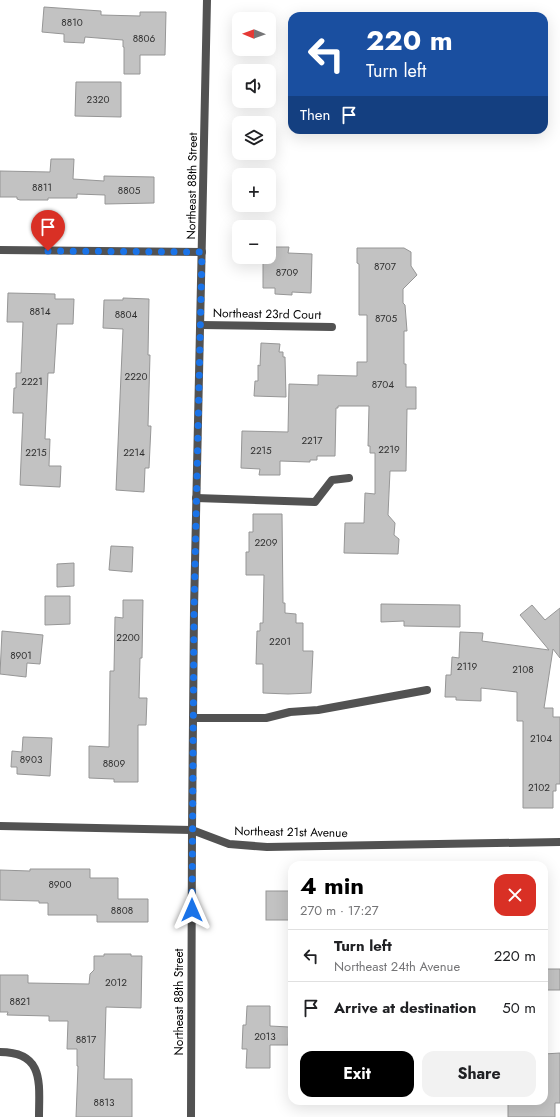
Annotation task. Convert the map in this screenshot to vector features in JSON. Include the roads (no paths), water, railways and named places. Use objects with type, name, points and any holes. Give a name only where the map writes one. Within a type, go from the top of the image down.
[{"type":"street","name":"Northeast 88th Street","points":[[191,1117],[192,830],[196,498],[207,0]]},
{"type":"street","points":[[0,250],[202,252]]},
{"type":"street","name":"Northeast 23rd Court","points":[[201,325],[332,327]]},
{"type":"street","points":[[196,498],[315,502],[332,480],[349,478]]},
{"type":"street","points":[[193,718],[266,718],[290,712],[318,710],[427,690]]},
{"type":"street","name":"Northeast 21st Avenue","points":[[0,826],[192,830],[229,844],[267,847],[560,842]]},
{"type":"street","points":[[0,1052],[9,1052],[24,1057],[35,1069],[39,1081],[39,1117]]}]
